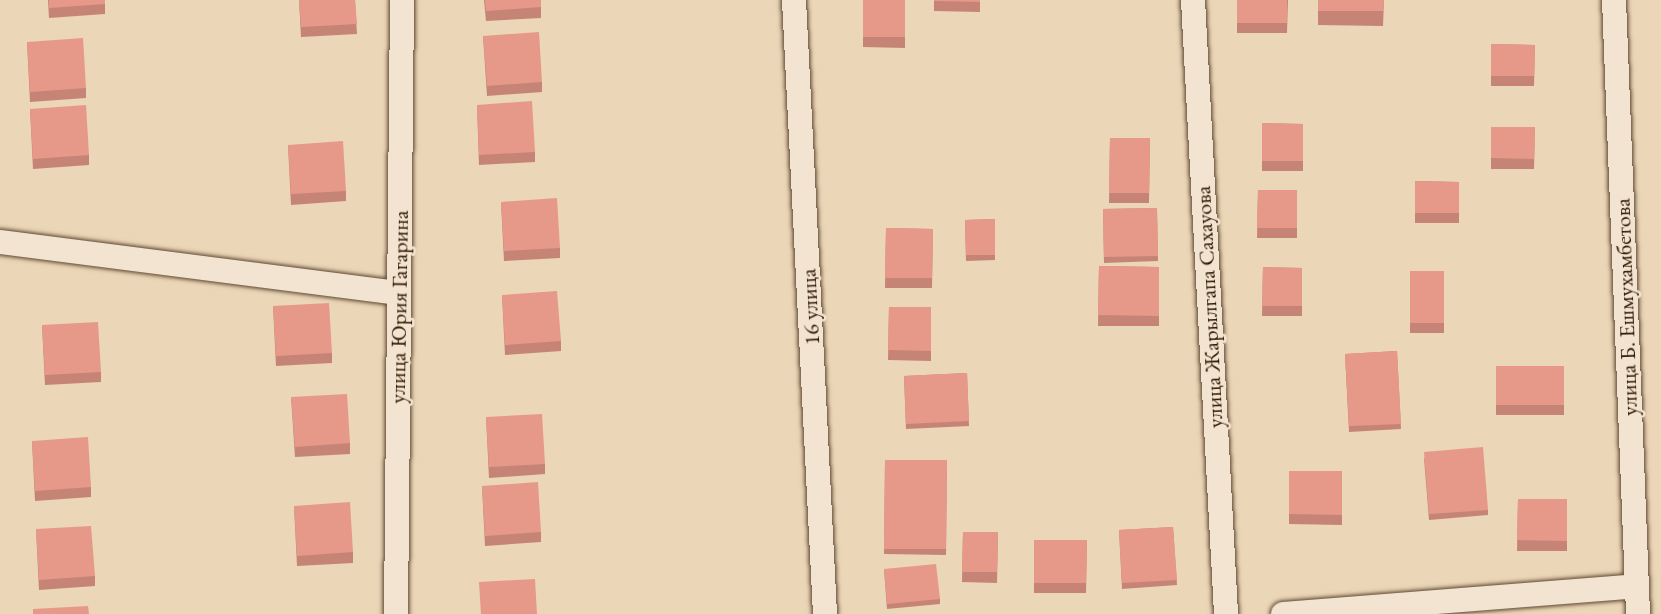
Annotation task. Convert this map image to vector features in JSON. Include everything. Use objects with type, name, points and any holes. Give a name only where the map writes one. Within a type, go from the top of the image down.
[{"type":"street","name":"улица Юрия Гагарина","points":[[396,614],[402,0]]},
{"type":"street","name":"16 улица","points":[[794,0],[825,614]]},
{"type":"street","name":"улица Жарылгапа Сахауова","points":[[1193,0],[1226,614]]},
{"type":"street","name":"улица Б. Ешмухамбетова","points":[[1614,0],[1638,614]]},
{"type":"street","points":[[0,242],[399,293]]},
{"type":"street","points":[[1284,614],[1637,586]]},
{"type":"building","points":[[49,0],[105,0],[105,4],[49,8]]},
{"type":"building","points":[[299,0],[355,0],[357,24],[301,27]]},
{"type":"building","points":[[485,0],[541,0],[541,7],[486,11]]},
{"type":"building","points":[[863,0],[905,0],[905,37],[863,37]]},
{"type":"building","points":[[980,0],[980,2],[934,1]]},
{"type":"building","points":[[1237,0],[1287,0],[1287,23],[1237,23]]},
{"type":"building","points":[[1318,0],[1384,0],[1383,11],[1318,11]]},
{"type":"building","points":[[539,32],[542,82],[487,86],[483,36]]},
{"type":"building","points":[[83,38],[86,88],[30,92],[27,42]]},
{"type":"building","points":[[1491,44],[1535,45],[1534,76],[1491,76]]},
{"type":"building","points":[[532,101],[535,152],[479,155],[477,105]]},
{"type":"building","points":[[86,105],[89,155],[33,159],[30,109]]},
{"type":"building","points":[[1262,123],[1303,124],[1303,161],[1262,161]]},
{"type":"building","points":[[1491,127],[1535,127],[1534,159],[1491,158]]},
{"type":"building","points":[[1110,138],[1150,138],[1149,193],[1109,193]]},
{"type":"building","points":[[343,141],[346,191],[291,194],[288,145]]},
{"type":"building","points":[[1415,181],[1459,182],[1459,213],[1415,213]]},
{"type":"building","points":[[1258,190],[1297,190],[1297,228],[1257,228]]},
{"type":"building","points":[[557,198],[560,248],[504,251],[501,202]]},
{"type":"building","points":[[1157,208],[1158,256],[1104,257],[1103,209]]},
{"type":"building","points":[[995,219],[995,255],[966,255],[965,220]]},
{"type":"building","points":[[886,228],[933,229],[932,278],[885,278]]},
{"type":"building","points":[[1099,266],[1159,267],[1159,316],[1098,315]]},
{"type":"building","points":[[1263,267],[1302,268],[1302,306],[1262,306]]},
{"type":"building","points":[[1410,271],[1444,271],[1444,323],[1410,323]]},
{"type":"building","points":[[557,291],[561,341],[505,345],[502,295]]},
{"type":"building","points":[[329,303],[332,353],[276,356],[273,306]]},
{"type":"building","points":[[889,307],[931,307],[931,351],[888,350]]},
{"type":"building","points":[[98,322],[101,372],[45,375],[42,325]]},
{"type":"building","points":[[1397,351],[1401,424],[1349,426],[1345,354]]},
{"type":"building","points":[[1496,366],[1564,366],[1564,405],[1496,405]]},
{"type":"building","points":[[967,373],[969,421],[906,424],[904,376]]},
{"type":"building","points":[[347,394],[350,443],[295,447],[291,397]]},
{"type":"building","points":[[542,414],[545,464],[489,467],[486,417]]},
{"type":"building","points":[[88,437],[91,487],[35,491],[32,441]]},
{"type":"building","points":[[1483,447],[1488,510],[1429,514],[1424,452]]},
{"type":"building","points":[[885,460],[947,460],[946,549],[884,549]]},
{"type":"building","points":[[1289,471],[1342,471],[1342,515],[1289,514]]},
{"type":"building","points":[[538,482],[541,532],[485,536],[482,486]]},
{"type":"building","points":[[1518,499],[1567,499],[1567,541],[1517,540]]},
{"type":"building","points":[[350,502],[353,552],[297,556],[294,506]]},
{"type":"building","points":[[91,526],[95,576],[39,580],[36,529]]},
{"type":"building","points":[[1173,527],[1177,580],[1122,583],[1119,530]]},
{"type":"building","points":[[963,532],[998,532],[997,572],[962,572]]},
{"type":"building","points":[[1034,540],[1087,540],[1086,583],[1034,583]]},
{"type":"building","points":[[936,564],[940,599],[887,604],[884,569]]},
{"type":"building","points":[[535,579],[537,614],[481,614],[479,582]]},
{"type":"building","points":[[88,606],[89,614],[33,614],[33,609]]}]
